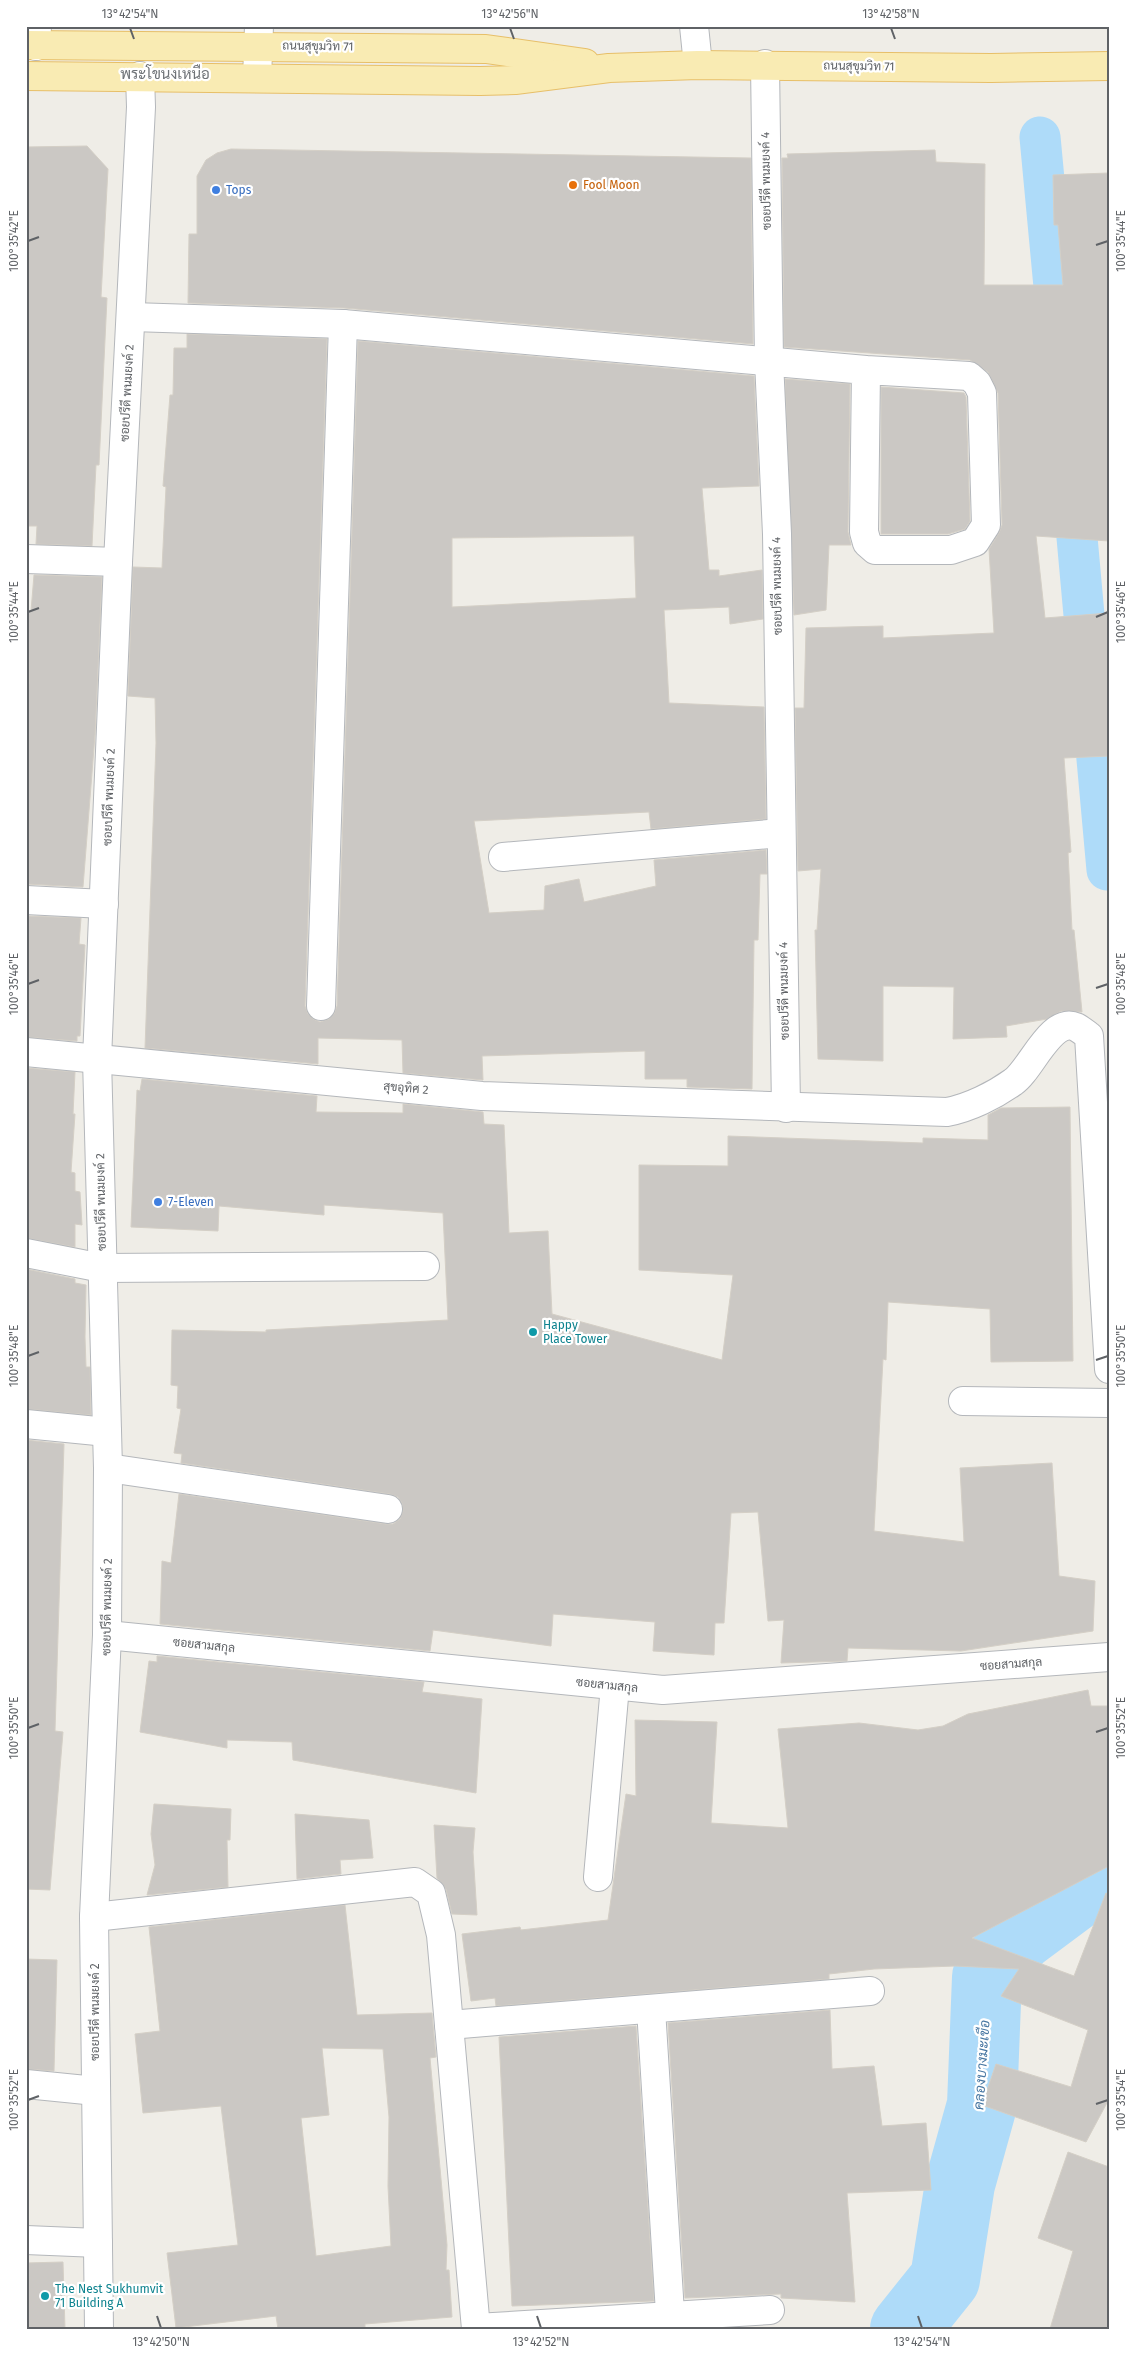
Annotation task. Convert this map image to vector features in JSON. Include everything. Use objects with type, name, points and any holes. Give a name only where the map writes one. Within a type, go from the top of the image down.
[{"type":"main road","name":"ถนนสุขุมวิท 71","points":[[33,39],[258,36],[486,49],[546,56],[609,68]]},
{"type":"main road","name":"ถนนสุขุมวิท 71","points":[[26,76],[480,81],[515,80],[609,68],[698,65],[765,64],[992,68],[1109,66]]},
{"type":"street","points":[[694,26],[698,65]]},
{"type":"street","points":[[257,78],[258,36]]},
{"type":"street","name":"ซอยปรีดี พนมยงค์ 4","points":[[765,64],[769,361],[777,534],[786,1108]]},
{"type":"street","name":"ซอยปรีดี พนมยงค์ 2","points":[[100,2329],[94,1917],[107,1635],[108,1468],[97,1059],[118,562],[142,107],[140,76]]},
{"type":"street","points":[[132,317],[343,324],[866,370],[969,376],[977,383],[982,393],[986,525],[975,542],[951,550],[875,550],[867,542],[864,532],[866,370]]},
{"type":"street","points":[[321,1006],[343,324]]},
{"type":"street","points":[[26,559],[118,562]]},
{"type":"street","points":[[503,857],[781,833]]},
{"type":"street","points":[[26,900],[104,904]]},
{"type":"street","name":"สุขอุทิศ 2","points":[[26,1052],[482,1096],[786,1108],[947,1112],[956,1110],[1014,1082],[1053,1032],[1064,1026],[1076,1026],[1088,1036],[1109,1369]]},
{"type":"street","points":[[26,1253],[102,1268],[425,1266]]},
{"type":"street","points":[[963,1400],[1109,1402]]},
{"type":"street","points":[[26,1424],[107,1432]]},
{"type":"street","points":[[108,1468],[388,1509]]},
{"type":"street","name":"ซอยสามสกุล","points":[[107,1635],[663,1690],[1109,1657]]},
{"type":"street","points":[[598,1877],[615,1686]]},
{"type":"street","points":[[94,1917],[415,1882],[431,1893],[439,1927],[476,2329],[670,2322],[770,2310]]},
{"type":"street","points":[[449,2025],[870,1992]]},
{"type":"street","points":[[650,2009],[670,2322]]},
{"type":"street","points":[[26,2084],[96,2091]]},
{"type":"street","points":[[26,2240],[98,2243]]},
{"type":"building","points":[[87,146],[108,169],[101,297],[107,298],[99,465],[96,465],[92,546],[36,544],[37,526],[26,526],[26,147]]},
{"type":"building","points":[[231,149],[751,158],[753,344],[344,308],[188,303],[189,234],[197,234],[197,176],[206,160],[217,153]]},
{"type":"building","points":[[935,150],[936,162],[985,164],[984,285],[1063,285],[1058,225],[1054,225],[1053,175],[1109,173],[1109,541],[1036,536],[1045,618],[1109,613],[1109,756],[1064,758],[1071,852],[1068,853],[1072,930],[1074,930],[1082,1012],[1061,1011],[1047,1019],[1006,1026],[1007,1037],[953,1039],[954,987],[883,986],[883,1061],[818,1059],[815,930],[817,930],[821,869],[798,871],[795,708],[804,708],[806,628],[883,626],[883,638],[994,633],[989,549],[1002,525],[998,393],[988,372],[970,360],[784,347],[782,158],[788,158],[787,154]]},
{"type":"building","points":[[187,334],[327,339],[305,1006],[308,1014],[320,1022],[329,1019],[334,1014],[337,1006],[358,341],[754,376],[759,486],[702,488],[709,570],[719,570],[719,576],[762,570],[763,619],[730,624],[729,607],[664,610],[669,703],[764,707],[766,819],[651,829],[649,812],[474,821],[489,913],[544,910],[545,886],[579,879],[584,902],[656,886],[654,860],[766,850],[767,874],[760,874],[758,940],[754,940],[752,1089],[687,1087],[687,1079],[645,1079],[645,1051],[482,1056],[483,1080],[403,1073],[402,1040],[318,1038],[318,1064],[145,1048],[156,743],[155,698],[128,696],[133,567],[162,568],[166,487],[163,486],[170,395],[173,395],[174,348],[187,348]],"holes":[[[634,536],[636,598],[452,607],[452,538]]]},
{"type":"building","points":[[785,379],[850,384],[848,532],[851,545],[829,545],[826,610],[794,615]]},
{"type":"building","points":[[881,387],[964,393],[966,397],[970,521],[965,529],[948,534],[881,534]]},
{"type":"building","points":[[34,575],[102,577],[95,735],[83,887],[26,884],[26,695],[29,683],[28,611],[31,611]]},
{"type":"building","points":[[26,916],[81,918],[79,944],[85,945],[80,1036],[77,1036],[77,1041],[26,1037]]},
{"type":"building","points":[[26,1068],[75,1072],[73,1114],[75,1114],[71,1172],[75,1173],[75,1191],[80,1192],[82,1225],[75,1224],[75,1247],[26,1238]]},
{"type":"building","points":[[142,1079],[317,1096],[316,1112],[403,1113],[403,1104],[483,1112],[484,1124],[504,1125],[509,1233],[548,1231],[552,1314],[722,1360],[733,1275],[639,1270],[639,1165],[728,1166],[728,1136],[923,1143],[923,1138],[988,1140],[988,1115],[1001,1108],[1070,1107],[1073,1361],[991,1362],[990,1309],[888,1302],[886,1360],[883,1359],[874,1531],[964,1542],[960,1468],[1052,1463],[1059,1576],[1095,1581],[1093,1631],[961,1651],[848,1648],[847,1661],[781,1663],[784,1620],[768,1621],[758,1512],[731,1513],[724,1623],[715,1623],[714,1655],[653,1651],[655,1622],[553,1614],[551,1646],[433,1630],[430,1651],[160,1624],[162,1561],[171,1563],[179,1494],[386,1524],[393,1524],[400,1519],[403,1511],[402,1503],[398,1497],[390,1494],[181,1463],[182,1454],[174,1453],[181,1409],[177,1408],[178,1386],[171,1385],[172,1330],[266,1332],[266,1330],[448,1320],[443,1213],[324,1205],[324,1215],[219,1206],[218,1231],[131,1227],[137,1090],[140,1091]]},
{"type":"building","points":[[26,1269],[75,1279],[75,1283],[86,1285],[86,1367],[90,1367],[91,1415],[26,1409]]},
{"type":"building","points":[[26,1440],[64,1444],[55,1731],[63,1732],[50,1890],[26,1889]]},
{"type":"building","points":[[157,1656],[424,1682],[422,1692],[482,1699],[476,1793],[293,1760],[292,1742],[227,1740],[227,1748],[140,1732],[149,1661],[157,1662]]},
{"type":"building","points":[[1088,1690],[1091,1706],[1109,1706],[1109,1866],[972,1938],[1074,1976],[1106,1893],[1109,1894],[1109,2099],[1086,2142],[982,2105],[996,2064],[1071,2087],[1088,2030],[1001,1996],[1019,1969],[955,1966],[874,1969],[829,1974],[829,1979],[496,2006],[495,1998],[471,2001],[462,1934],[520,1927],[521,1930],[608,1920],[626,1794],[636,1796],[635,1720],[717,1722],[711,1823],[788,1828],[778,1729],[859,1723],[918,1730],[943,1726],[968,1714]]},
{"type":"building","points":[[154,1804],[231,1809],[230,1840],[227,1840],[228,1887],[147,1895],[155,1865],[151,1834]]},
{"type":"building","points":[[295,1814],[369,1820],[373,1858],[340,1860],[341,1874],[297,1879]]},
{"type":"building","points":[[434,1825],[475,1828],[473,1852],[477,1915],[452,1914],[446,1889],[437,1878]]},
{"type":"building","points":[[345,1905],[357,2015],[432,2013],[436,2057],[430,2058],[447,2245],[446,2270],[449,2270],[452,2317],[365,2324],[365,2329],[278,2329],[276,2316],[176,2328],[167,2253],[238,2245],[221,2106],[143,2113],[135,2034],[160,2031],[149,1927]],"holes":[[[322,2048],[383,2049],[389,2117],[388,2186],[391,2246],[316,2256],[301,2118],[329,2115]]]},
{"type":"building","points":[[26,1959],[57,1960],[54,2071],[26,2069]]},
{"type":"building","points":[[830,2010],[832,2069],[874,2066],[882,2126],[926,2123],[931,2190],[847,2193],[855,2302],[781,2298],[781,2294],[685,2298],[668,2023]]},
{"type":"building","points":[[636,2026],[654,2301],[512,2306],[499,2037]]},
{"type":"building","points":[[1068,2152],[1109,2167],[1109,2329],[1050,2329],[1073,2251],[1038,2238]]},
{"type":"building","name":"The Nest Sukhumvit 71 Building A","points":[[63,2262],[65,2329],[26,2329],[26,2263]]},
{"type":"waterway","points":[[1040,137],[1059,340]]},
{"type":"waterway","points":[[1072,482],[1107,870]]},
{"type":"waterway","name":"คลองบางมะเขือ","points":[[905,2329],[945,2279],[960,2184],[982,2105],[987,1977],[1019,1937],[1109,1870]]},
{"type":"place","name":"Fool Moon","points":[[573,185]]},
{"type":"place","name":"Tops","points":[[216,190]]},
{"type":"place","name":"7-Eleven","points":[[158,1202]]},
{"type":"place","name":"Happy Place Tower","points":[[533,1332]]},
{"type":"place","name":"The Nest Sukhumvit 71 Building A","points":[[45,2296]]},
{"type":"district","name":"พระโขนงเหนือ","points":[[165,74]]}]
